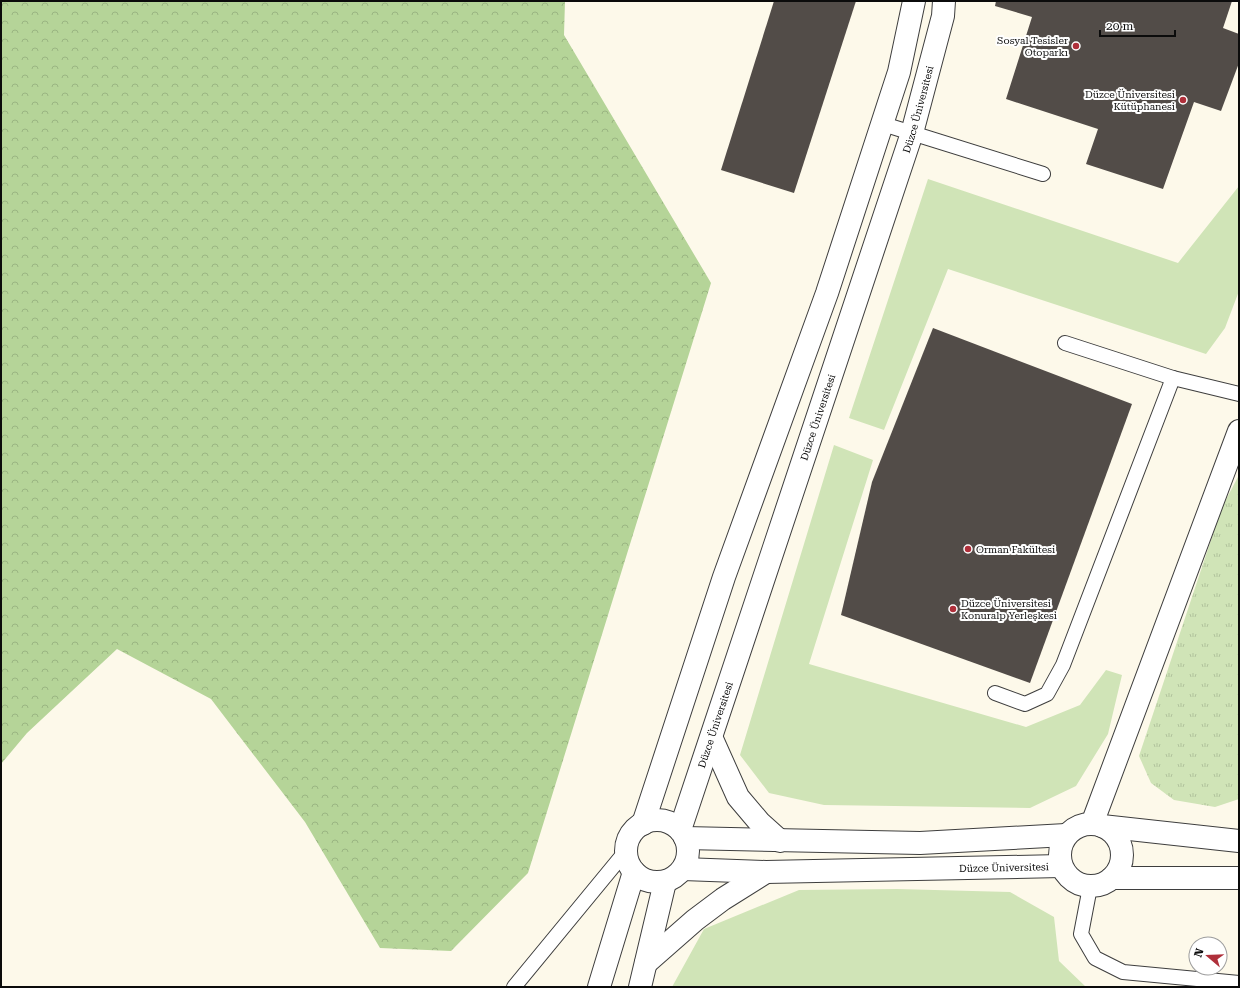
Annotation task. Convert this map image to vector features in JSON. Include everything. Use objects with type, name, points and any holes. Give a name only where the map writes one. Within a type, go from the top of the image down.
[{"type":"street","points":[[643,824],[724,577],[827,293],[883,124],[900,72],[914,1]]},
{"type":"street","name":"Düzce Üniversitesi","points":[[944,1],[943,16],[912,133],[712,738],[683,834],[688,849],[687,859],[683,869],[766,872],[1061,866]]},
{"type":"street","points":[[1097,825],[1239,432]]},
{"type":"street","points":[[712,738],[738,797],[760,823],[780,841]]},
{"type":"street","points":[[683,869],[672,879],[665,882],[654,882],[643,879],[634,872],[628,862],[626,851],[628,840],[634,830],[652,820],[662,820],[672,824],[683,834],[780,841],[920,843],[1066,835]]},
{"type":"street","points":[[1097,825],[1116,836],[1122,854],[1118,871],[1112,878],[1106,883],[1090,887],[1072,881],[1061,866],[1059,856],[1061,845],[1066,835],[1073,829],[1097,825],[1239,840]]},
{"type":"street","points":[[600,987],[634,872]]},
{"type":"street","points":[[646,963],[695,920],[723,899],[766,872]]},
{"type":"street","points":[[1112,878],[1239,878]]},
{"type":"street","points":[[640,987],[665,882]]},
{"type":"lane","points":[[883,124],[1043,174]]},
{"type":"lane","points":[[1065,343],[1173,378],[1239,394]]},
{"type":"lane","points":[[995,693],[1025,704],[1047,694],[1063,666],[1173,378]]},
{"type":"lane","points":[[514,987],[626,851]]},
{"type":"lane","points":[[1090,887],[1082,934],[1095,958],[1123,972],[1239,983]]},
{"type":"green space","points":[[1,1],[565,1],[564,35],[711,283],[528,873],[451,951],[380,948],[305,822],[211,699],[117,649],[27,733],[1,764]]},
{"type":"green space","points":[[928,179],[1178,263],[1239,186],[1239,291],[1225,328],[1206,354],[948,269],[884,430],[849,418]]},
{"type":"green space","points":[[834,445],[873,460],[809,664],[1026,727],[1080,705],[1106,670],[1122,675],[1108,734],[1076,786],[1030,808],[824,805],[769,793],[740,755]]},
{"type":"green space","points":[[1239,475],[1239,799],[1215,807],[1174,800],[1151,783],[1139,756],[1222,507]]},
{"type":"green space","points":[[897,889],[1010,892],[1054,917],[1059,961],[1086,987],[672,987],[704,929],[799,890]]},
{"type":"building","points":[[774,1],[856,1],[794,193],[721,170]]},
{"type":"building","points":[[996,1],[1232,1],[1223,28],[1239,34],[1239,63],[1221,111],[1194,102],[1163,189],[1086,164],[1098,129],[1006,99],[1032,17],[995,6]]},
{"type":"building","name":"Orman Fakültesi","points":[[933,328],[1132,404],[1030,683],[841,615],[872,482]]},
{"type":"place","name":"Sosyal Tesisler Otoparkı","points":[[1076,46]]},
{"type":"place","name":"Düzce Üniversitesi Kütüphanesi","points":[[1183,100]]},
{"type":"place","name":"Orman Fakültesi","points":[[968,549]]},
{"type":"place","name":"Düzce Üniversitesi Konuralp Yerleşkesi","points":[[953,609]]}]
